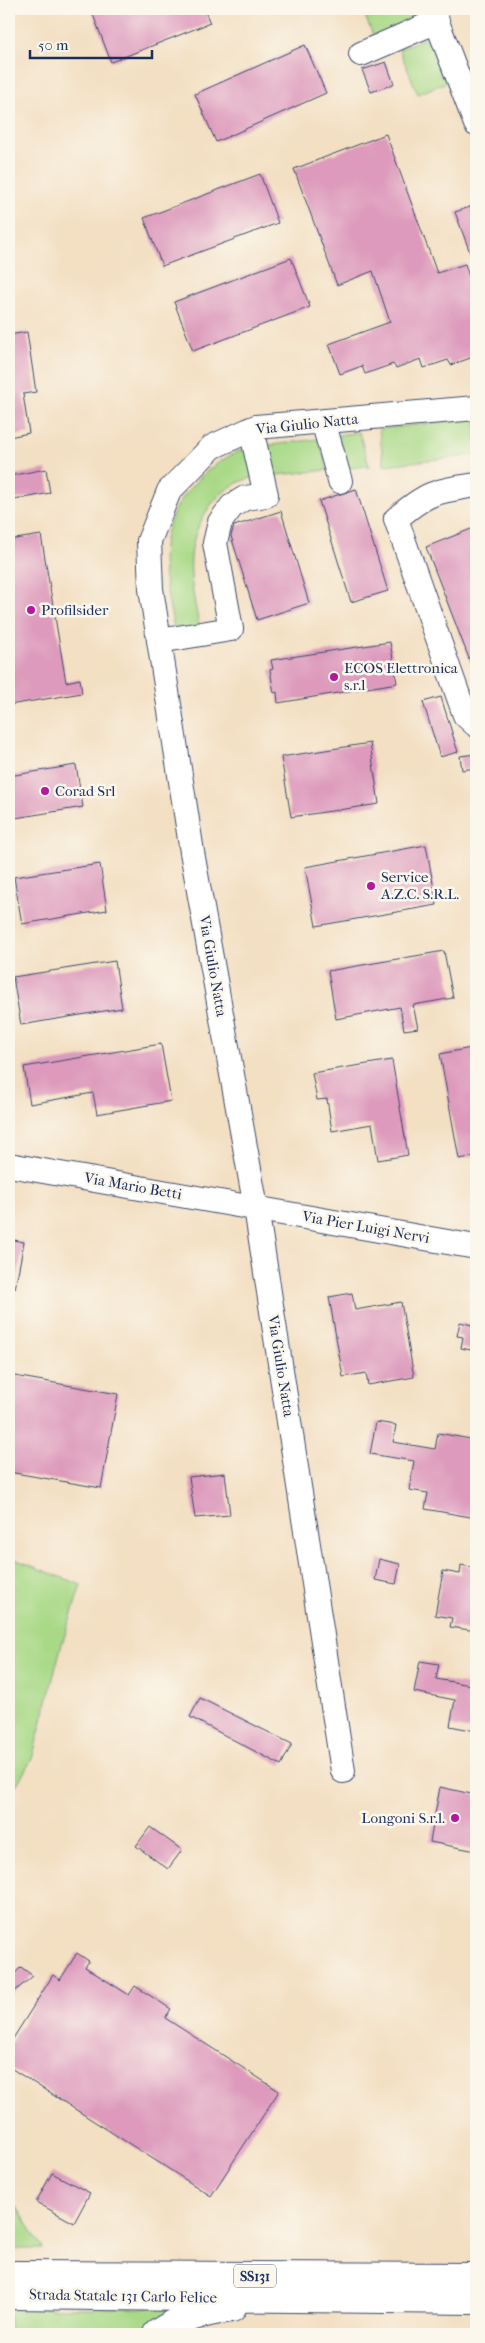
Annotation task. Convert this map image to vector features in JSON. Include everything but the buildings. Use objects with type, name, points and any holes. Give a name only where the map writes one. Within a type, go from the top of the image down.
[{"type":"highway","name":"Strada Statale 131 Carlo Felice","points":[[17,2274],[476,2277]]},
{"type":"highway","name":"Strada Statale 131 Carlo Felice","points":[[9,2295],[476,2300]]},
{"type":"highway","points":[[157,2334],[203,2312],[233,2308],[305,2308],[318,2298]]},
{"type":"street","points":[[361,54],[434,15],[476,124]]},
{"type":"street","name":"Via Giulio Natta","points":[[343,1771],[256,1208],[192,852],[150,589],[149,541],[169,491],[212,447],[251,429],[476,408]]},
{"type":"street","points":[[323,421],[340,482]]},
{"type":"street","points":[[159,641],[231,630],[214,543],[220,522],[232,506],[245,498],[266,495],[251,429]]},
{"type":"street","points":[[476,485],[442,490],[419,499],[396,519],[465,715],[476,725]]},
{"type":"street","name":"Via Mario Betti","points":[[9,1165],[256,1208]]},
{"type":"street","name":"Via Pier Luigi Nervi","points":[[256,1208],[476,1247]]},
{"type":"green space","points":[[362,9],[420,9],[423,17],[374,37]]},
{"type":"green space","points":[[428,37],[447,82],[418,94],[399,49]]},
{"type":"green space","points":[[476,418],[476,455],[384,465],[379,429]]},
{"type":"green space","points":[[359,432],[369,466],[348,468],[338,435]]},
{"type":"green space","points":[[319,439],[328,470],[266,476],[263,446]]},
{"type":"green space","points":[[248,447],[257,477],[243,480],[220,495],[203,517],[193,544],[191,576],[200,630],[175,633],[164,572],[164,551],[167,531],[174,512],[197,480],[229,456]]},
{"type":"green space","points":[[9,1557],[81,1585],[61,1647],[32,1759],[9,1797]]},
{"type":"green space","points":[[9,2194],[43,2249],[9,2249]]},
{"type":"green space","points":[[9,2308],[188,2308],[154,2325],[142,2334],[9,2334]]},
{"type":"place","name":"Profilsider","points":[[31,610]]},
{"type":"place","name":"ECOS Elettronica s.r.l","points":[[334,677]]},
{"type":"place","name":"Corad Srl","points":[[45,791]]},
{"type":"place","name":"Service A.Z.C. S.R.L.","points":[[371,886]]},
{"type":"place","name":"Longoni S.r.l.","points":[[455,1818]]}]
